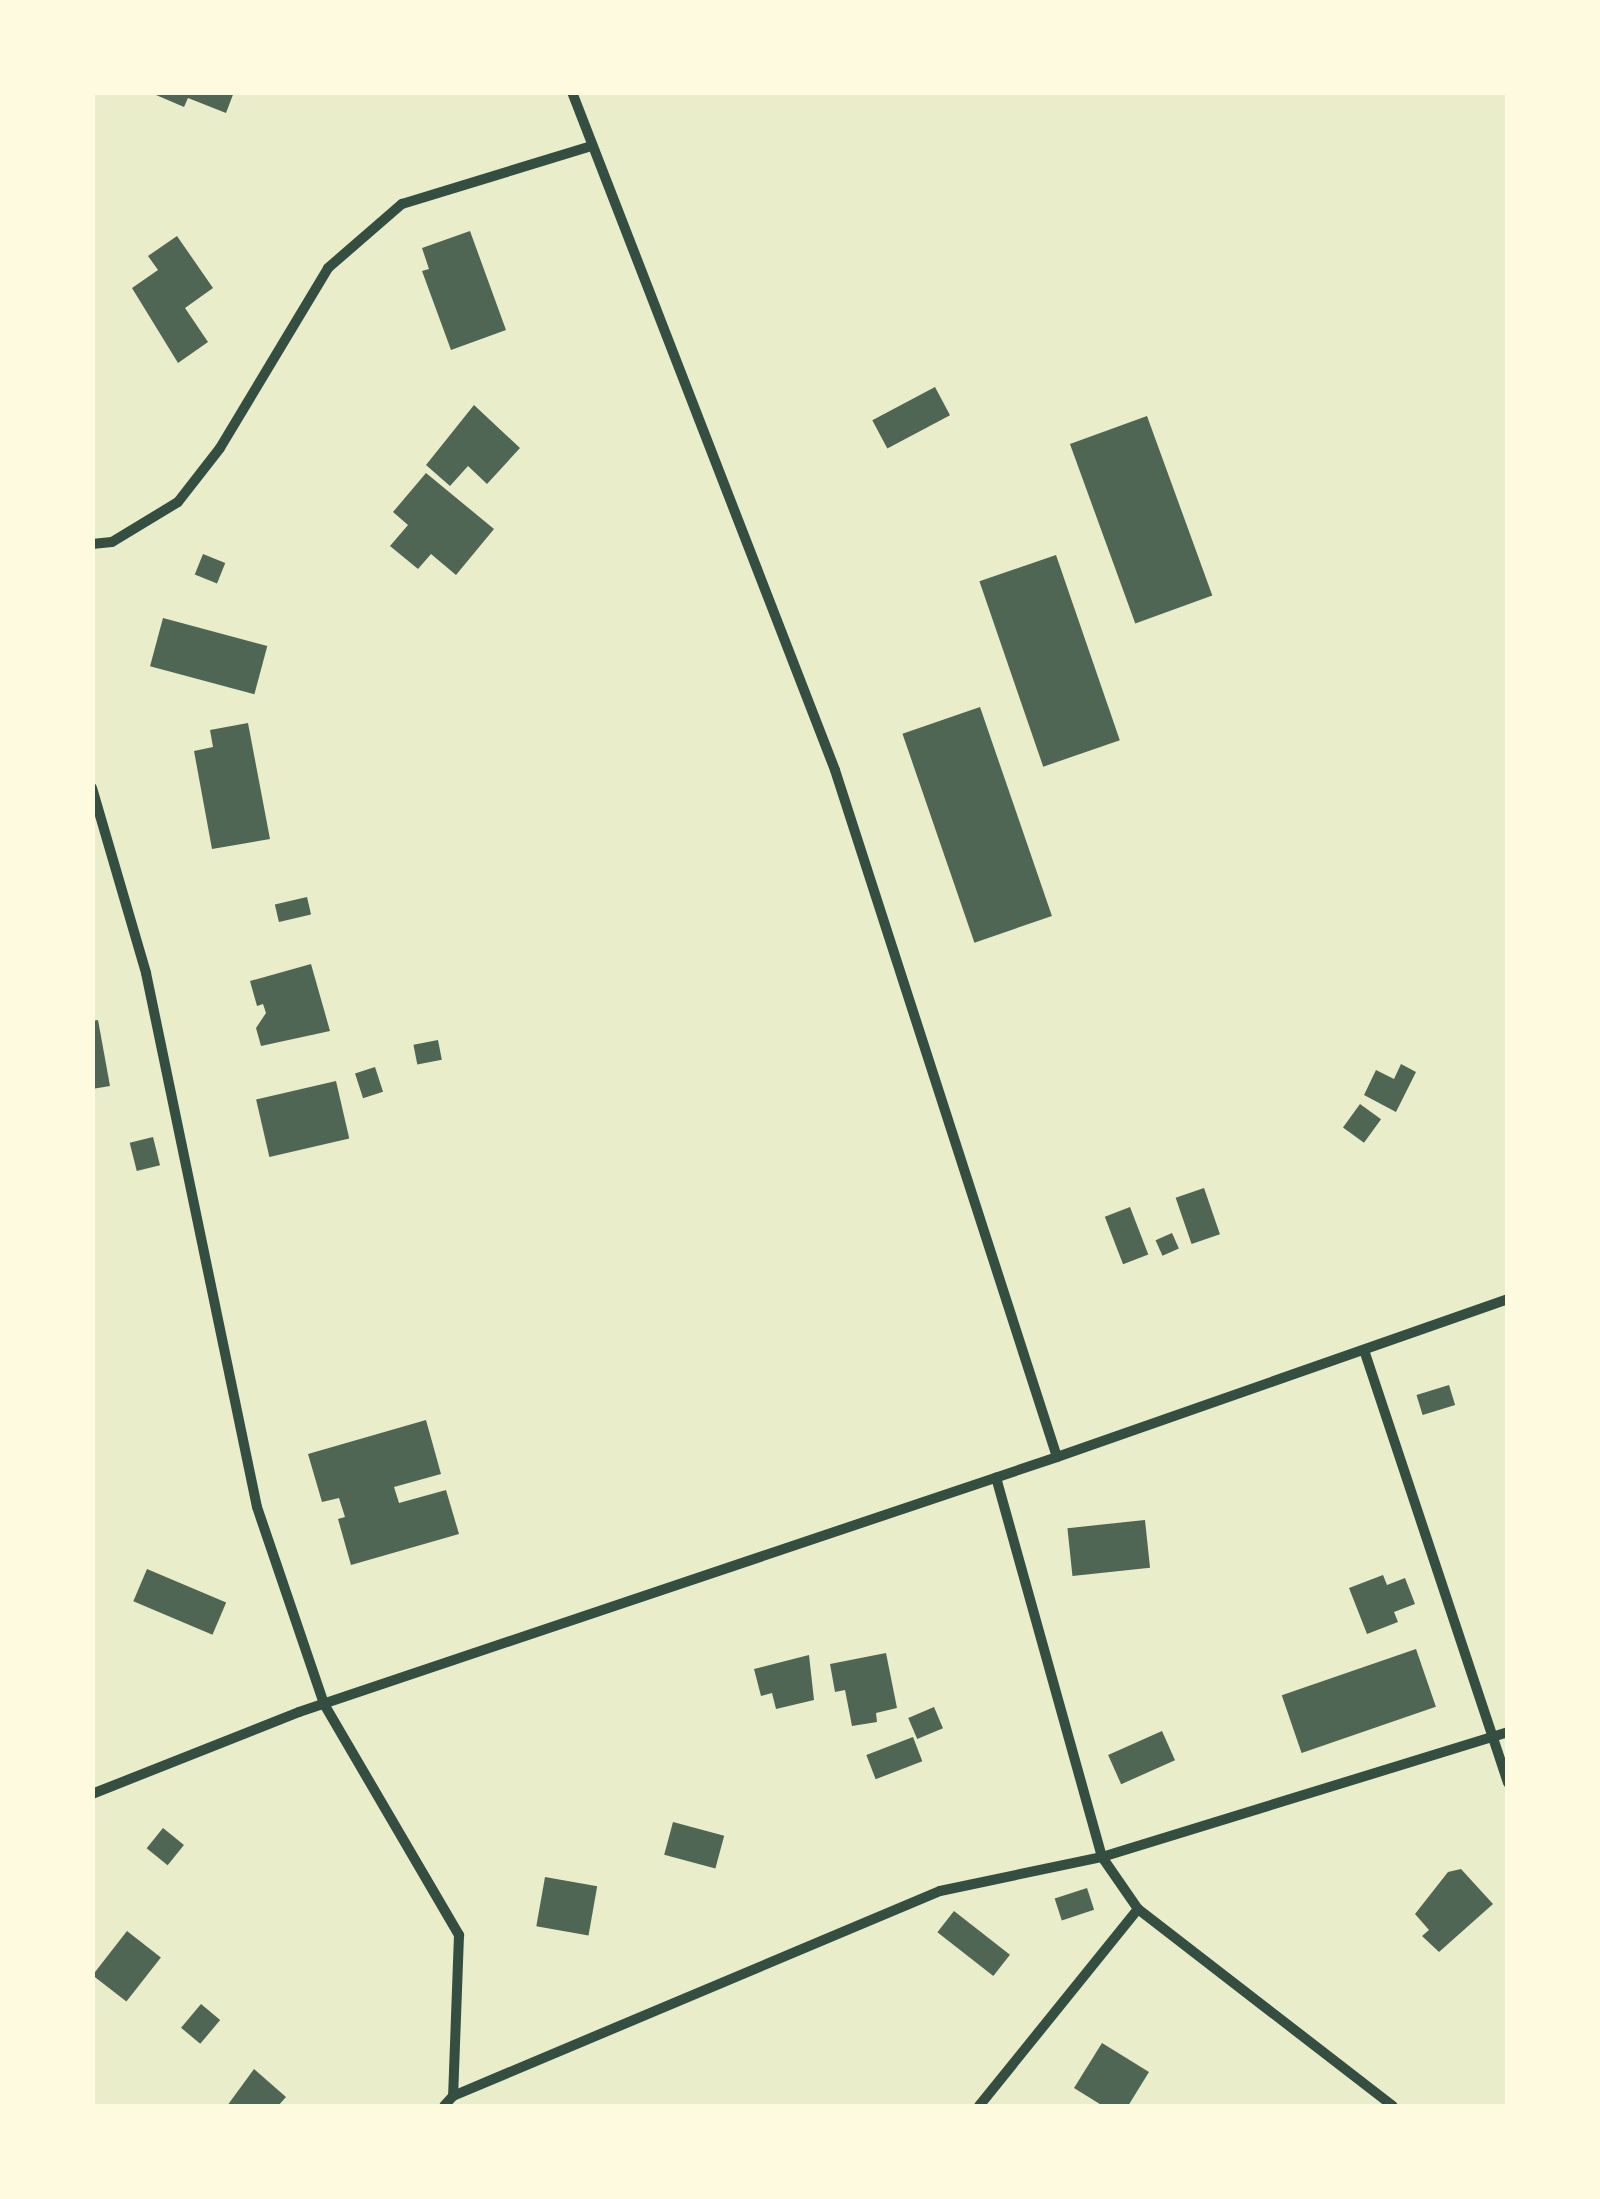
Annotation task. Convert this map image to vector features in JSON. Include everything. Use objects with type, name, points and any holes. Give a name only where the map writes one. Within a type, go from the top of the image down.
[{"type":"street","points":[[572,92],[835,770],[1057,1458]]},
{"type":"street","points":[[92,544],[112,542],[178,502],[220,448],[328,268],[402,204],[592,146]]},
{"type":"street","points":[[92,788],[146,972],[257,1507],[324,1704],[459,1935],[453,2096]]},
{"type":"street","points":[[92,1794],[324,1704],[1057,1458],[1508,1300]]},
{"type":"street","points":[[1364,1350],[1508,1783]]},
{"type":"street","points":[[996,1478],[1102,1858],[1138,1909],[1392,2106]]},
{"type":"street","points":[[444,2106],[453,2096],[940,1891],[1102,1858],[1508,1732]]},
{"type":"street","points":[[979,2106],[1138,1909]]},
{"type":"building","points":[[149,92],[234,92],[226,113],[188,98],[184,107]]},
{"type":"building","points":[[470,231],[506,330],[451,350],[422,271],[429,269],[422,248]]},
{"type":"building","points":[[177,236],[213,288],[185,308],[208,342],[178,363],[132,288],[158,270],[148,256]]},
{"type":"building","points":[[935,387],[950,415],[887,449],[872,420]]},
{"type":"building","points":[[474,405],[520,448],[487,484],[468,466],[450,486],[426,465]]},
{"type":"building","points":[[1147,416],[1212,595],[1135,624],[1070,444]]},
{"type":"building","points":[[426,473],[494,529],[456,575],[431,554],[418,569],[390,546],[408,525],[393,512]]},
{"type":"building","points":[[203,554],[225,563],[217,583],[195,574]]},
{"type":"building","points":[[1056,555],[1120,740],[1043,767],[979,581]]},
{"type":"building","points":[[163,618],[267,646],[254,694],[150,666]]},
{"type":"building","points":[[980,707],[1052,916],[974,943],[902,734]]},
{"type":"building","points":[[248,723],[270,839],[212,849],[194,751],[213,747],[210,730]]},
{"type":"building","points":[[307,897],[311,915],[279,922],[275,904]]},
{"type":"building","points":[[311,964],[330,1031],[261,1046],[256,1028],[266,1013],[263,1004],[257,1006],[250,981]]},
{"type":"building","points":[[98,1020],[110,1086],[92,1089],[92,1021]]},
{"type":"building","points":[[438,1040],[442,1060],[417,1064],[413,1045]]},
{"type":"building","points":[[1401,1064],[1416,1072],[1396,1112],[1364,1095],[1376,1070],[1394,1079]]},
{"type":"building","points":[[375,1067],[383,1092],[363,1098],[355,1073]]},
{"type":"building","points":[[336,1081],[349,1138],[269,1157],[256,1099]]},
{"type":"building","points":[[1360,1104],[1381,1119],[1364,1143],[1343,1127]]},
{"type":"building","points":[[153,1137],[160,1165],[137,1171],[130,1143]]},
{"type":"building","points":[[1204,1188],[1220,1234],[1192,1244],[1176,1198]]},
{"type":"building","points":[[1130,1207],[1148,1255],[1123,1264],[1105,1217]]},
{"type":"building","points":[[1172,1233],[1179,1249],[1162,1256],[1156,1240]]},
{"type":"building","points":[[1449,1385],[1455,1405],[1423,1415],[1416,1395]]},
{"type":"building","points":[[426,1420],[441,1474],[394,1487],[399,1503],[446,1490],[459,1534],[351,1565],[338,1519],[345,1517],[339,1498],[322,1502],[308,1454]]},
{"type":"building","points":[[1145,1520],[1150,1568],[1072,1576],[1067,1528]]},
{"type":"building","points":[[147,1569],[226,1603],[212,1635],[133,1601]]},
{"type":"building","points":[[1383,1575],[1387,1585],[1405,1578],[1415,1604],[1394,1612],[1398,1622],[1367,1634],[1349,1588]]},
{"type":"building","points":[[1416,1649],[1436,1707],[1302,1753],[1282,1695]]},
{"type":"building","points":[[886,1653],[897,1708],[876,1713],[877,1722],[852,1726],[845,1690],[835,1692],[830,1664]]},
{"type":"building","points":[[809,1655],[814,1700],[776,1709],[772,1693],[761,1696],[754,1669]]},
{"type":"building","points":[[934,1707],[943,1728],[917,1739],[908,1718]]},
{"type":"building","points":[[1162,1731],[1175,1760],[1121,1784],[1108,1755]]},
{"type":"building","points":[[913,1737],[922,1761],[876,1779],[866,1755]]},
{"type":"building","points":[[673,1822],[724,1836],[715,1869],[664,1855]]},
{"type":"building","points":[[163,1828],[184,1845],[168,1865],[147,1848]]},
{"type":"building","points":[[1461,1869],[1493,1904],[1439,1952],[1422,1936],[1429,1930],[1415,1914],[1448,1872]]},
{"type":"building","points":[[545,1877],[597,1886],[589,1935],[536,1926]]},
{"type":"building","points":[[1087,1888],[1094,1910],[1062,1920],[1055,1899]]},
{"type":"building","points":[[954,1911],[1010,1955],[993,1976],[937,1932]]},
{"type":"building","points":[[127,1931],[161,1957],[126,2002],[93,1975]]},
{"type":"building","points":[[201,2004],[220,2020],[200,2044],[181,2028]]},
{"type":"building","points":[[1102,2043],[1149,2072],[1128,2106],[1103,2106],[1074,2088]]},
{"type":"building","points":[[254,2069],[286,2097],[278,2106],[227,2106]]}]
